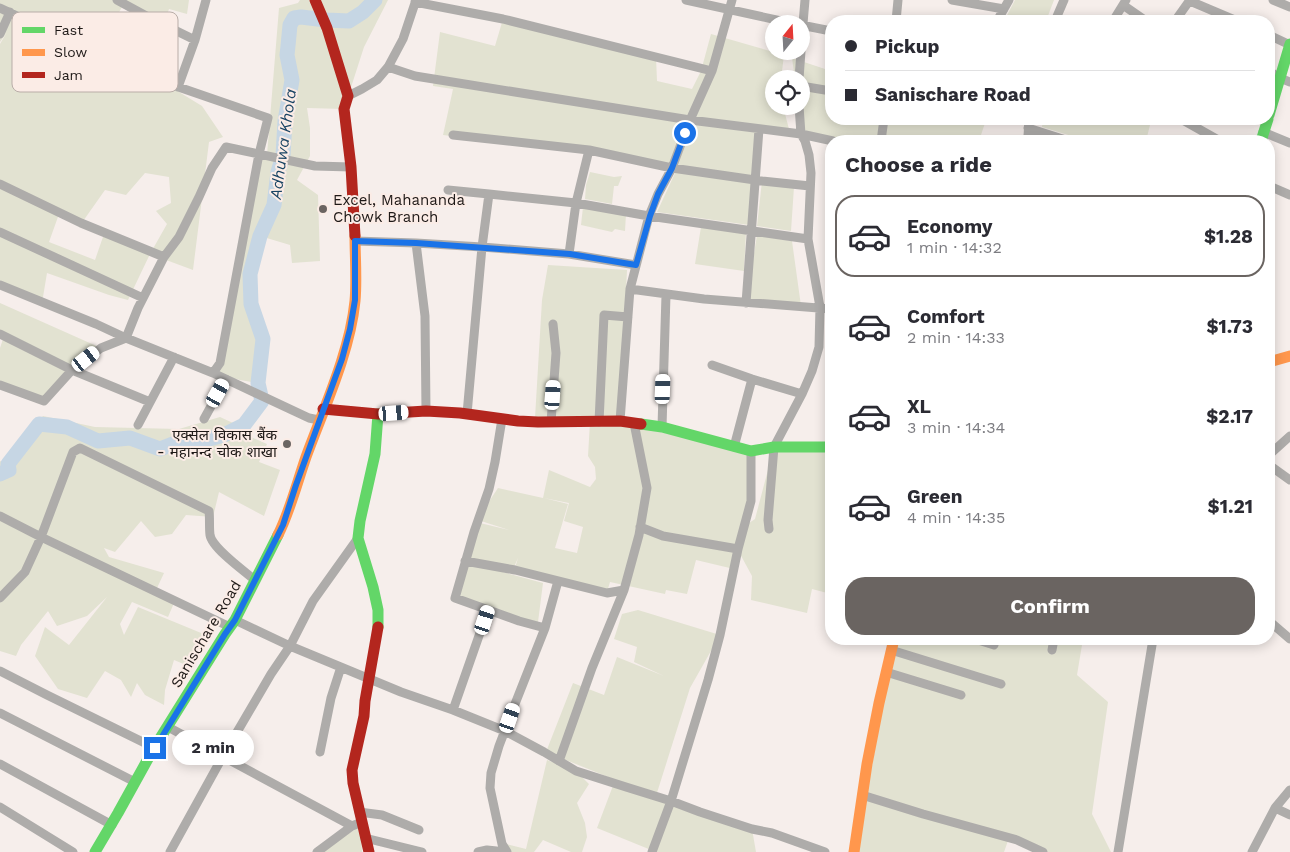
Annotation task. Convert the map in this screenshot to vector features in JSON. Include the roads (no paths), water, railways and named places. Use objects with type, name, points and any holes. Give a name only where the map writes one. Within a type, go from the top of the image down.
[{"type":"street","points":[[117,0],[139,12]]},
{"type":"street","points":[[206,0],[195,40],[178,87],[268,118],[259,154],[220,363],[213,373]]},
{"type":"street","points":[[686,0],[765,18]]},
{"type":"street","points":[[620,421],[630,289],[636,265],[658,194],[672,168],[690,120],[712,71],[732,0]]},
{"type":"street","points":[[802,15],[805,0]]},
{"type":"street","points":[[897,15],[898,0]]},
{"type":"street","points":[[952,0],[1006,4]]},
{"type":"street","points":[[1058,15],[1064,0]]},
{"type":"street","points":[[1182,15],[1190,0],[1223,15]]},
{"type":"street","points":[[1273,0],[1290,8]]},
{"type":"street","points":[[316,3],[328,28],[348,96],[377,80],[388,67],[403,39],[416,1],[503,19],[712,71]]},
{"type":"street","points":[[1117,15],[1125,2],[1139,15]]},
{"type":"street","points":[[0,8],[10,12],[0,34]]},
{"type":"street","points":[[810,27],[825,30]]},
{"type":"street","points":[[178,32],[195,40]]},
{"type":"street","points":[[1275,38],[1290,44],[1285,80],[1275,99]]},
{"type":"street","points":[[388,67],[415,76],[690,120],[801,134],[825,139]]},
{"type":"street","points":[[810,87],[825,89]]},
{"type":"street","name":"Sanischare Road","points":[[95,852],[155,748],[233,623],[256,580],[283,525],[342,359],[355,300],[355,241],[351,167],[344,109],[348,96]]},
{"type":"street","points":[[769,530],[768,520],[774,447],[802,394],[812,371],[819,347],[820,308],[808,239],[811,173],[809,155],[801,134],[800,115]]},
{"type":"street","points":[[1033,125],[1055,135]]},
{"type":"street","points":[[1192,125],[1209,135]]},
{"type":"street","points":[[746,303],[759,129]]},
{"type":"street","points":[[453,135],[589,150],[672,168],[810,186]]},
{"type":"street","points":[[1275,140],[1290,143]]},
{"type":"street","points":[[0,385],[44,401],[72,370],[100,348],[126,338],[143,298],[164,257],[179,236],[212,168],[226,147],[315,166],[351,167]]},
{"type":"street","points":[[570,254],[576,203],[589,150]]},
{"type":"street","points":[[0,184],[82,223],[164,257]]},
{"type":"street","points":[[1275,188],[1290,194]]},
{"type":"street","points":[[448,190],[576,203],[808,239]]},
{"type":"street","points":[[467,414],[482,247],[489,194]]},
{"type":"street","points":[[0,232],[143,298]]},
{"type":"street","points":[[355,241],[416,243],[570,254],[636,265]]},
{"type":"street","points":[[416,243],[425,316],[426,411]]},
{"type":"street","points":[[0,285],[213,373],[309,418],[319,420]]},
{"type":"street","points":[[630,289],[666,295],[746,303],[825,308]]},
{"type":"street","points":[[662,427],[666,295]]},
{"type":"street","points":[[599,422],[604,314],[628,317]]},
{"type":"street","points":[[551,422],[556,353],[553,324]]},
{"type":"street","points":[[0,334],[72,370],[150,402]]},
{"type":"street","points":[[1275,360],[1290,356]]},
{"type":"street","points":[[138,425],[174,357]]},
{"type":"street","points":[[712,365],[802,394]]},
{"type":"street","points":[[734,447],[752,379]]},
{"type":"street","points":[[204,420],[226,380]]},
{"type":"street","points":[[323,409],[378,414],[426,411],[518,421],[620,421],[662,427],[751,451],[774,447],[825,447]]},
{"type":"street","points":[[369,852],[358,820],[352,770],[364,716],[378,627],[378,610],[373,586],[358,538],[375,454],[378,414]]},
{"type":"street","points":[[502,418],[489,489],[474,532],[455,598],[519,621],[545,628]]},
{"type":"street","points":[[559,761],[592,668],[624,590],[640,527],[647,488],[634,423]]},
{"type":"street","points":[[1275,450],[1290,436]]},
{"type":"street","points":[[0,598],[25,572],[41,537],[73,452],[80,448],[209,511],[210,537],[221,552],[256,580]]},
{"type":"street","points":[[652,852],[671,801],[720,636],[738,549],[752,501],[751,451]]},
{"type":"street","points":[[1275,469],[1290,480]]},
{"type":"street","points":[[0,516],[41,537],[233,623],[401,692],[505,731],[576,770],[825,852]]},
{"type":"street","points":[[640,527],[663,536],[738,549]]},
{"type":"street","points":[[170,852],[223,756],[271,674],[290,646],[313,601],[358,538]]},
{"type":"street","points":[[465,561],[515,570],[607,594],[624,590]]},
{"type":"street","points":[[507,852],[502,844],[490,788],[491,773],[505,731],[545,628],[558,581]]},
{"type":"street","points":[[453,710],[488,610]]},
{"type":"street","points":[[1275,626],[1290,639]]},
{"type":"street","points":[[854,852],[868,755],[892,645]]},
{"type":"street","points":[[895,645],[1001,684]]},
{"type":"street","points":[[1052,650],[1053,645]]},
{"type":"street","points":[[1118,852],[1152,645]]},
{"type":"street","points":[[320,752],[331,698],[341,667]]},
{"type":"street","points":[[0,671],[155,748]]},
{"type":"street","points":[[886,672],[961,695]]},
{"type":"street","points":[[0,713],[135,782]]},
{"type":"street","points":[[168,727],[223,756],[358,820]]},
{"type":"street","points":[[0,764],[112,825]]},
{"type":"street","points":[[1252,852],[1275,808],[1290,790]]},
{"type":"street","points":[[862,795],[1017,840],[1044,852]]},
{"type":"street","points":[[0,807],[72,852]]},
{"type":"street","points":[[1275,808],[1290,815]]},
{"type":"street","points":[[317,852],[358,820],[382,815],[419,830]]},
{"type":"street","points":[[365,838],[422,852]]},
{"type":"street","points":[[478,852],[487,850],[507,852]]},
{"type":"waterway","name":"Adhuwa Khola","points":[[0,474],[9,470],[8,464],[39,424],[67,427],[98,441],[130,438],[160,449],[178,442],[198,442],[224,435],[244,425],[262,401],[258,383],[263,339],[251,304],[250,274],[260,236],[274,205],[278,172],[283,156],[285,121],[292,80],[287,55],[290,25],[294,18],[301,17],[349,21],[363,12],[375,0]]},
{"type":"place","name":"Excel, Mahananda Chowk Branch","points":[[323,209]]},
{"type":"place","name":"एक्सेल विकास बैंक - महानन्द चोक शाखा","points":[[287,444]]}]
